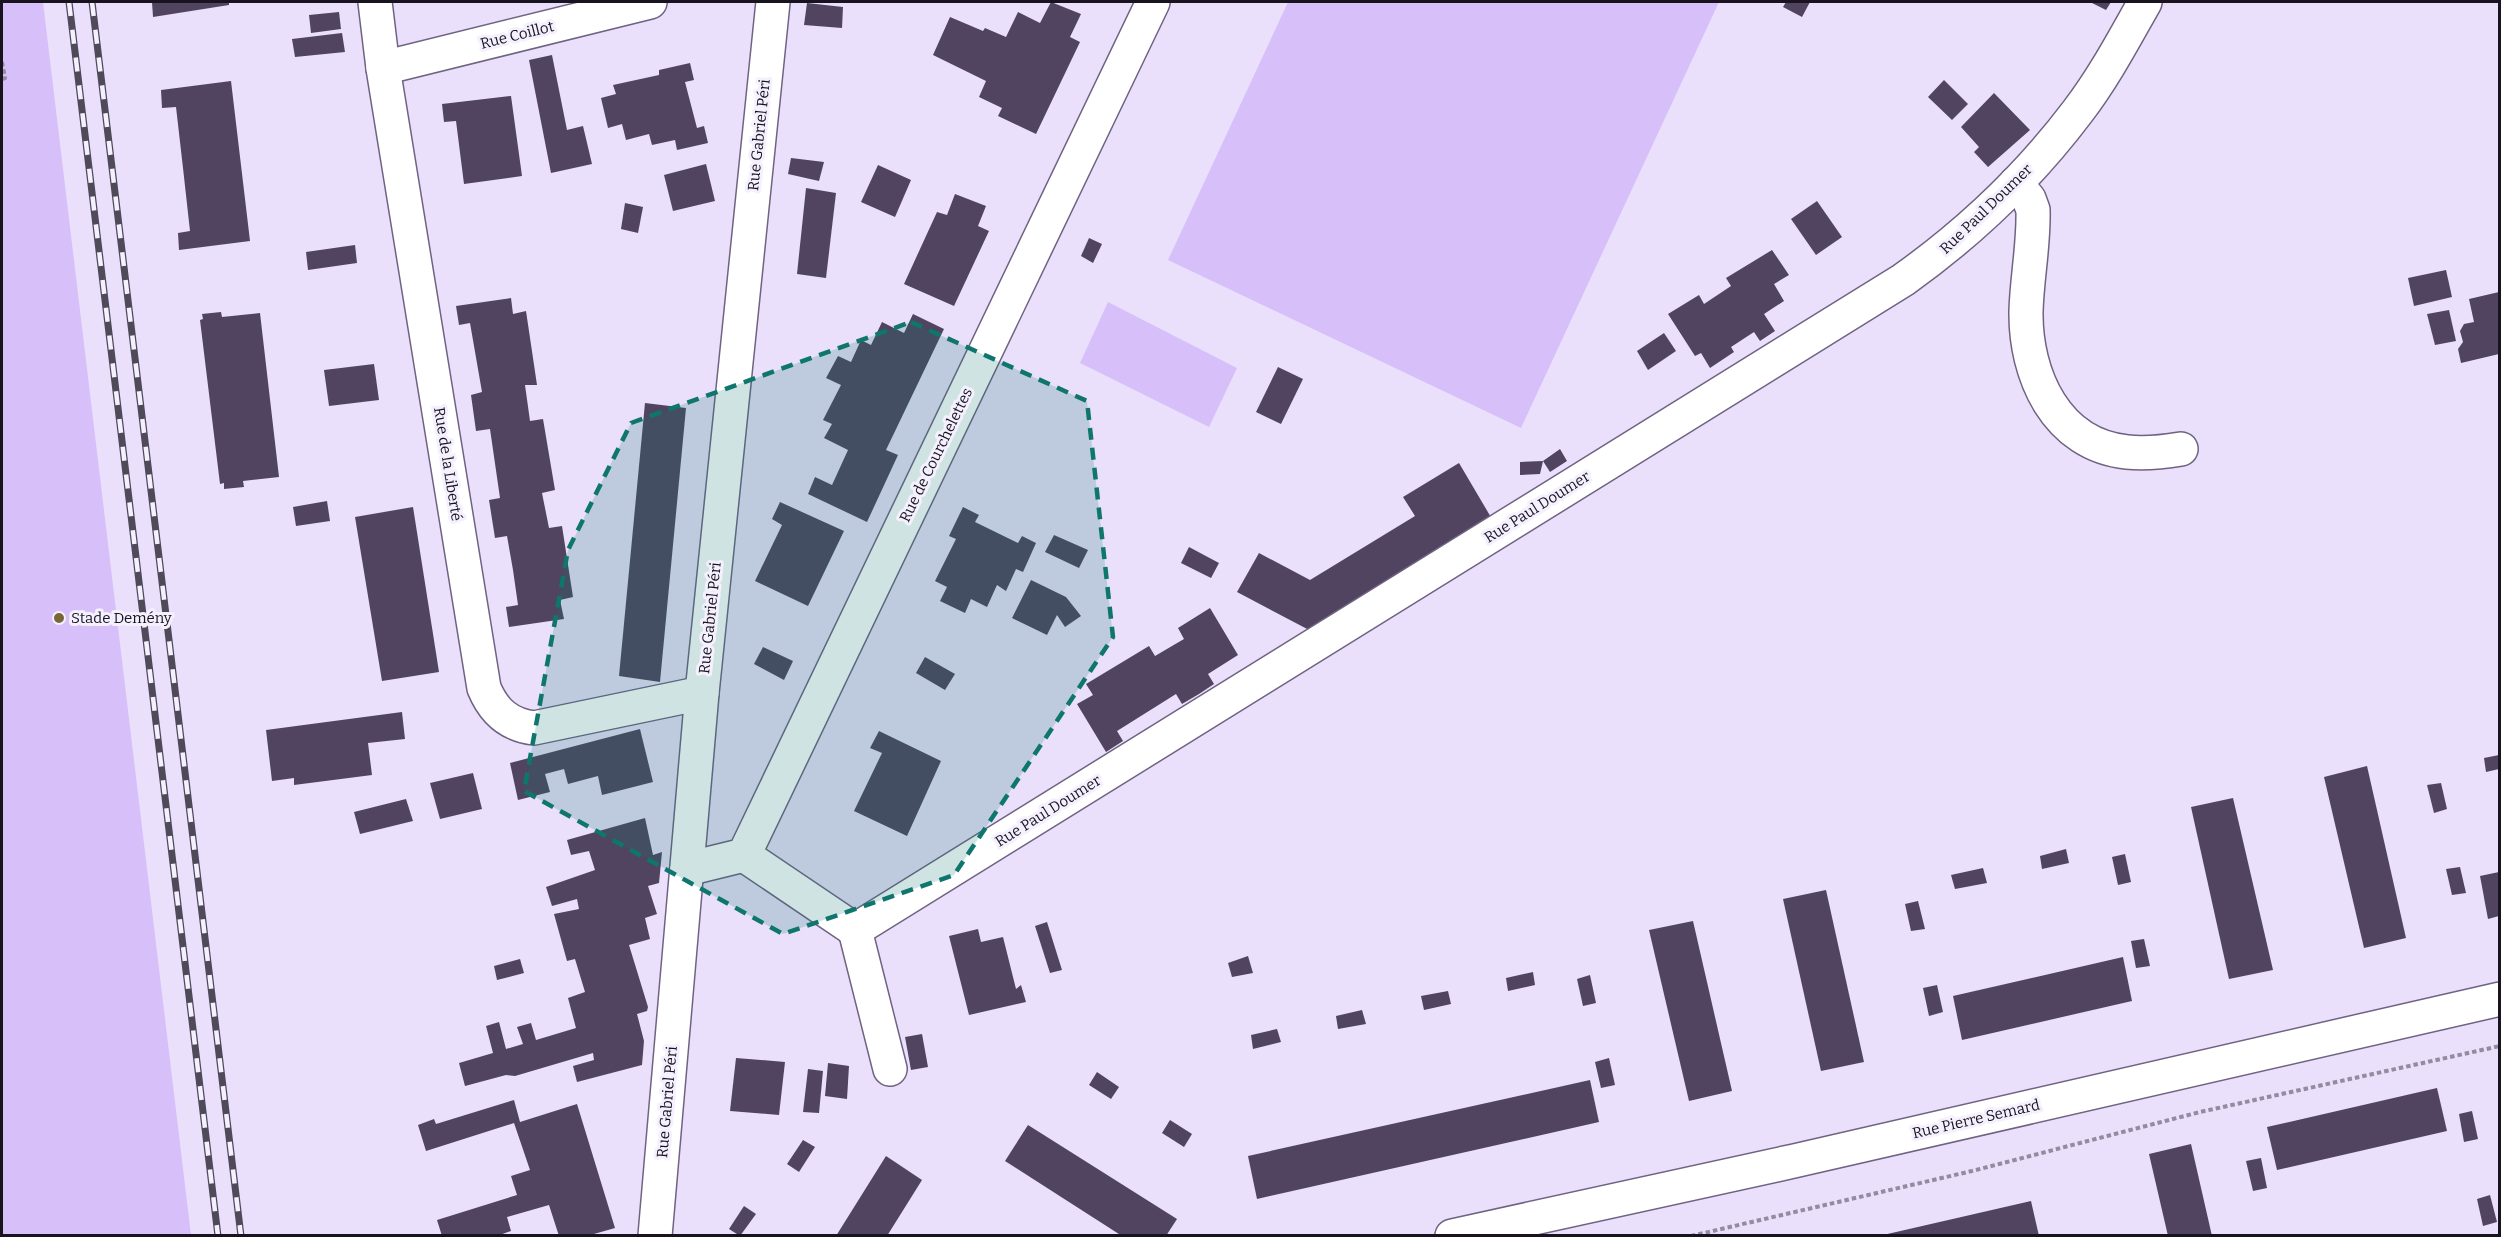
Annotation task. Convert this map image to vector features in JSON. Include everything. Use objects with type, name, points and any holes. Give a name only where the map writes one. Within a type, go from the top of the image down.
[{"type":"street","name":"Rue de la Liberté","points":[[375,2],[383,68],[484,688],[489,701],[507,720],[520,726],[534,728],[702,693]]},
{"type":"street","name":"Rue Coillot","points":[[383,68],[650,2]]},
{"type":"street","name":"Rue Gabriel Péri","points":[[656,1236],[702,693],[773,2]]},
{"type":"street","name":"Rue de Courchelettes","points":[[744,855],[1153,2]]},
{"type":"street","name":"Rue Paul Doumer","points":[[855,930],[1903,280],[1965,233],[2016,183],[2079,111],[2117,52],[2145,2]]},
{"type":"street","points":[[2016,183],[2029,199],[2033,210],[2026,302],[2027,334],[2035,371],[2053,409],[2078,435],[2110,449],[2149,453],[2181,449]]},
{"type":"street","points":[[687,868],[744,855],[855,930],[890,1070]]},
{"type":"street","name":"Rue Pierre Semard","points":[[1452,1236],[1828,1153],[2499,999]]},
{"type":"path","points":[[2,62],[5,78],[2,79]]},
{"type":"path","points":[[1691,1236],[1972,1171],[2200,1112],[2499,1046]]},
{"type":"highlighted area","points":[[911,322],[1087,401],[1113,637],[954,875],[783,934],[524,791],[568,550],[631,423]]},
{"type":"shaded area","name":"Stade Demény","points":[[2,2],[43,2],[191,1235],[2,1235]]},
{"type":"shaded area","points":[[1288,2],[1719,2],[1521,428],[1168,260]]},
{"type":"shaded area","points":[[1108,302],[1237,368],[1209,427],[1080,363]]},
{"type":"building","points":[[152,2],[229,2],[229,5],[153,17]]},
{"type":"building","points":[[1051,2],[1081,14],[1070,37],[1080,42],[1036,134],[998,116],[1002,108],[979,97],[986,81],[933,55],[950,17],[983,31],[985,28],[1006,37],[1018,12],[1040,23]]},
{"type":"building","points":[[1786,2],[1810,2],[1802,17],[1783,7]]},
{"type":"building","points":[[2090,2],[2111,2],[2106,10]]},
{"type":"building","points":[[807,3],[843,7],[842,28],[804,25]]},
{"type":"building","points":[[339,12],[341,29],[311,33],[309,15]]},
{"type":"building","points":[[342,33],[345,52],[295,57],[292,39]]},
{"type":"building","points":[[552,55],[567,130],[583,126],[592,164],[551,173],[529,60]]},
{"type":"building","points":[[690,63],[694,80],[685,82],[697,128],[704,126],[708,143],[677,150],[675,140],[652,145],[649,134],[626,140],[622,124],[608,128],[601,98],[616,94],[613,85],[659,75],[659,70]]},
{"type":"building","points":[[1944,80],[1968,104],[1952,120],[1928,97]]},
{"type":"building","points":[[231,81],[250,241],[179,250],[178,233],[190,231],[183,168],[176,107],[162,108],[161,90]]},
{"type":"building","points":[[1994,93],[2030,130],[1988,167],[1974,152],[1979,147],[1961,127]]},
{"type":"building","points":[[511,96],[522,176],[464,184],[456,121],[444,122],[442,104]]},
{"type":"building","points":[[791,158],[824,162],[819,181],[788,174]]},
{"type":"building","points":[[706,164],[715,201],[673,211],[664,175]]},
{"type":"building","points":[[878,165],[911,180],[895,217],[861,202]]},
{"type":"building","points":[[806,188],[836,193],[826,278],[797,274]]},
{"type":"building","points":[[955,194],[986,206],[978,226],[989,231],[954,306],[904,284],[937,212],[947,215]]},
{"type":"building","points":[[1817,201],[1842,237],[1816,255],[1791,219]]},
{"type":"building","points":[[625,203],[643,207],[638,233],[621,229]]},
{"type":"building","points":[[1089,238],[1102,244],[1093,263],[1081,256]]},
{"type":"building","points":[[355,245],[357,263],[308,270],[306,252]]},
{"type":"building","points":[[1772,250],[1789,275],[1774,284],[1784,301],[1764,314],[1775,331],[1760,341],[1754,332],[1731,347],[1734,352],[1710,368],[1701,353],[1695,356],[1668,314],[1699,295],[1704,304],[1731,286],[1726,278]]},
{"type":"building","points":[[2446,270],[2452,297],[2414,306],[2408,278]]},
{"type":"building","points":[[2499,292],[2499,354],[2461,363],[2458,349],[2463,342],[2460,331],[2464,324],[2474,322],[2469,299]]},
{"type":"building","points":[[511,298],[513,314],[526,311],[537,385],[525,385],[530,421],[543,419],[555,490],[542,493],[549,528],[562,526],[573,597],[560,600],[564,619],[509,627],[506,607],[518,605],[507,536],[495,538],[489,500],[500,498],[490,429],[476,431],[471,395],[482,392],[470,323],[459,325],[456,306]]},
{"type":"building","points":[[2449,310],[2456,341],[2435,345],[2427,314]]},
{"type":"building","points":[[221,312],[222,317],[260,313],[279,477],[243,481],[244,487],[224,489],[224,483],[220,484],[200,320],[203,319],[202,314]]},
{"type":"building","points":[[913,314],[944,329],[886,450],[898,455],[867,522],[808,494],[815,477],[832,485],[848,450],[824,438],[832,424],[823,420],[841,385],[826,378],[838,356],[851,362],[861,340],[871,345],[882,322],[904,333]]},
{"type":"building","points":[[1664,333],[1676,351],[1648,370],[1637,351]]},
{"type":"building","points":[[374,364],[379,400],[329,406],[324,370]]},
{"type":"building","points":[[1278,367],[1303,379],[1281,424],[1256,412]]},
{"type":"building","points":[[645,403],[686,408],[660,682],[619,676]]},
{"type":"building","points":[[1560,449],[1567,461],[1550,472],[1543,461]]},
{"type":"building","points":[[1543,461],[1540,474],[1520,475],[1520,462]]},
{"type":"building","points":[[1459,463],[1492,519],[1311,631],[1237,592],[1259,553],[1310,580],[1415,516],[1403,497]]},
{"type":"building","points":[[327,501],[330,521],[296,526],[293,507]]},
{"type":"building","points":[[780,502],[844,531],[808,606],[755,581],[782,525],[772,519]]},
{"type":"building","points":[[413,507],[439,672],[382,681],[355,517]]},
{"type":"building","points":[[963,507],[979,515],[975,522],[1018,543],[1022,536],[1036,543],[1023,572],[1016,569],[1006,591],[997,585],[987,607],[971,599],[965,613],[940,601],[947,587],[935,581],[956,539],[949,536]]},
{"type":"building","points":[[1054,535],[1088,550],[1079,568],[1045,552]]},
{"type":"building","points":[[1189,547],[1219,563],[1211,578],[1181,563]]},
{"type":"building","points":[[1031,580],[1066,597],[1081,616],[1065,627],[1057,615],[1047,635],[1012,618]]},
{"type":"building","points":[[1210,608],[1238,655],[1208,674],[1214,684],[1199,694],[1182,704],[1176,694],[1117,731],[1123,741],[1106,752],[1077,704],[1093,695],[1086,684],[1149,646],[1155,656],[1184,639],[1178,628]]},
{"type":"building","points":[[763,647],[793,661],[784,680],[754,664]]},
{"type":"building","points":[[925,657],[955,674],[945,690],[916,673]]},
{"type":"building","points":[[402,712],[405,739],[368,743],[372,775],[294,785],[294,778],[272,781],[266,730]]},
{"type":"building","points":[[640,729],[653,782],[602,795],[598,776],[568,784],[564,769],[545,774],[550,792],[518,800],[510,763]]},
{"type":"building","points":[[879,731],[941,761],[907,836],[854,811],[882,753],[870,748]]},
{"type":"building","points":[[2499,755],[2499,769],[2486,772],[2484,758]]},
{"type":"building","points":[[2367,766],[2406,938],[2364,948],[2324,777]]},
{"type":"building","points":[[473,773],[482,809],[440,819],[430,783]]},
{"type":"building","points":[[2441,783],[2447,809],[2434,813],[2427,785]]},
{"type":"building","points":[[2233,798],[2273,970],[2229,979],[2191,807]]},
{"type":"building","points":[[406,799],[413,821],[360,834],[354,812]]},
{"type":"building","points":[[645,818],[653,855],[662,852],[659,883],[648,886],[657,914],[645,918],[650,939],[629,945],[648,1007],[647,1011],[637,1014],[644,1041],[642,1065],[577,1082],[573,1066],[594,1060],[593,1053],[515,1076],[506,1075],[465,1086],[459,1063],[493,1053],[486,1026],[499,1022],[506,1049],[523,1044],[517,1027],[531,1023],[536,1040],[576,1028],[568,998],[585,992],[575,959],[567,961],[554,914],[579,909],[577,899],[552,906],[546,887],[595,870],[589,851],[571,855],[567,840]]},
{"type":"building","points":[[2066,849],[2069,863],[2042,869],[2040,856]]},
{"type":"building","points":[[2125,854],[2131,882],[2118,885],[2112,857]]},
{"type":"building","points":[[2460,867],[2466,893],[2452,895],[2446,869]]},
{"type":"building","points":[[1983,868],[1987,883],[1955,889],[1951,875]]},
{"type":"building","points":[[2499,872],[2499,916],[2488,919],[2480,876]]},
{"type":"building","points":[[1826,890],[1864,1062],[1821,1071],[1783,899]]},
{"type":"building","points":[[1918,901],[1925,929],[1911,931],[1905,904]]},
{"type":"building","points":[[1693,921],[1732,1091],[1689,1101],[1649,930]]},
{"type":"building","points":[[1047,922],[1062,970],[1050,973],[1035,926]]},
{"type":"building","points":[[978,929],[981,942],[1003,937],[1016,989],[1021,985],[1026,1002],[969,1015],[949,936]]},
{"type":"building","points":[[2144,939],[2150,966],[2136,968],[2131,941]]},
{"type":"building","points":[[1248,956],[1253,973],[1232,977],[1228,963]]},
{"type":"building","points":[[2123,957],[2132,1001],[1962,1040],[1953,996]]},
{"type":"building","points":[[520,959],[524,973],[497,980],[494,966]]},
{"type":"building","points":[[1533,972],[1535,985],[1508,991],[1506,978]]},
{"type":"building","points":[[1590,975],[1596,1003],[1583,1006],[1577,979]]},
{"type":"building","points":[[1937,985],[1943,1012],[1929,1016],[1923,988]]},
{"type":"building","points":[[1448,991],[1451,1004],[1424,1010],[1421,996]]},
{"type":"building","points":[[1362,1010],[1366,1024],[1338,1029],[1336,1016]]},
{"type":"building","points":[[1277,1029],[1281,1042],[1253,1049],[1251,1035]]},
{"type":"building","points":[[922,1034],[928,1067],[911,1070],[905,1037]]},
{"type":"building","points":[[736,1058],[785,1062],[779,1115],[730,1111]]},
{"type":"building","points":[[1609,1058],[1615,1085],[1601,1088],[1595,1062]]},
{"type":"building","points":[[828,1063],[849,1066],[847,1099],[825,1096]]},
{"type":"building","points":[[808,1069],[823,1071],[819,1113],[803,1112]]},
{"type":"building","points":[[1097,1072],[1119,1087],[1111,1099],[1089,1085]]},
{"type":"building","points":[[1590,1080],[1599,1122],[1257,1199],[1248,1156]]},
{"type":"building","points":[[2437,1088],[2447,1131],[2277,1170],[2267,1127]]},
{"type":"building","points":[[514,1100],[520,1122],[577,1104],[615,1228],[587,1236],[559,1236],[549,1205],[507,1217],[511,1231],[497,1236],[442,1236],[437,1220],[517,1195],[511,1176],[530,1170],[514,1123],[426,1151],[418,1125],[434,1119],[436,1124]]},
{"type":"building","points":[[2472,1111],[2478,1139],[2464,1142],[2459,1114]]},
{"type":"building","points":[[1170,1120],[1192,1134],[1184,1147],[1162,1133]]},
{"type":"building","points":[[1028,1125],[1177,1219],[1166,1236],[1122,1236],[1005,1161]]},
{"type":"building","points":[[803,1140],[815,1147],[799,1172],[787,1164]]},
{"type":"building","points":[[2191,1144],[2212,1236],[2168,1236],[2149,1154]]},
{"type":"building","points":[[886,1156],[922,1180],[887,1236],[836,1236]]},
{"type":"building","points":[[2261,1158],[2267,1188],[2253,1191],[2246,1161]]},
{"type":"building","points":[[2490,1195],[2497,1222],[2483,1226],[2477,1199]]},
{"type":"building","points":[[2031,1201],[2039,1236],[1883,1236],[1883,1235]]},
{"type":"building","points":[[744,1206],[756,1214],[740,1236],[729,1229]]},
{"type":"railway","points":[[69,2],[218,1236]]},
{"type":"railway","points":[[92,2],[241,1236]]},
{"type":"place","name":"Stade Demény","points":[[59,618]]}]
